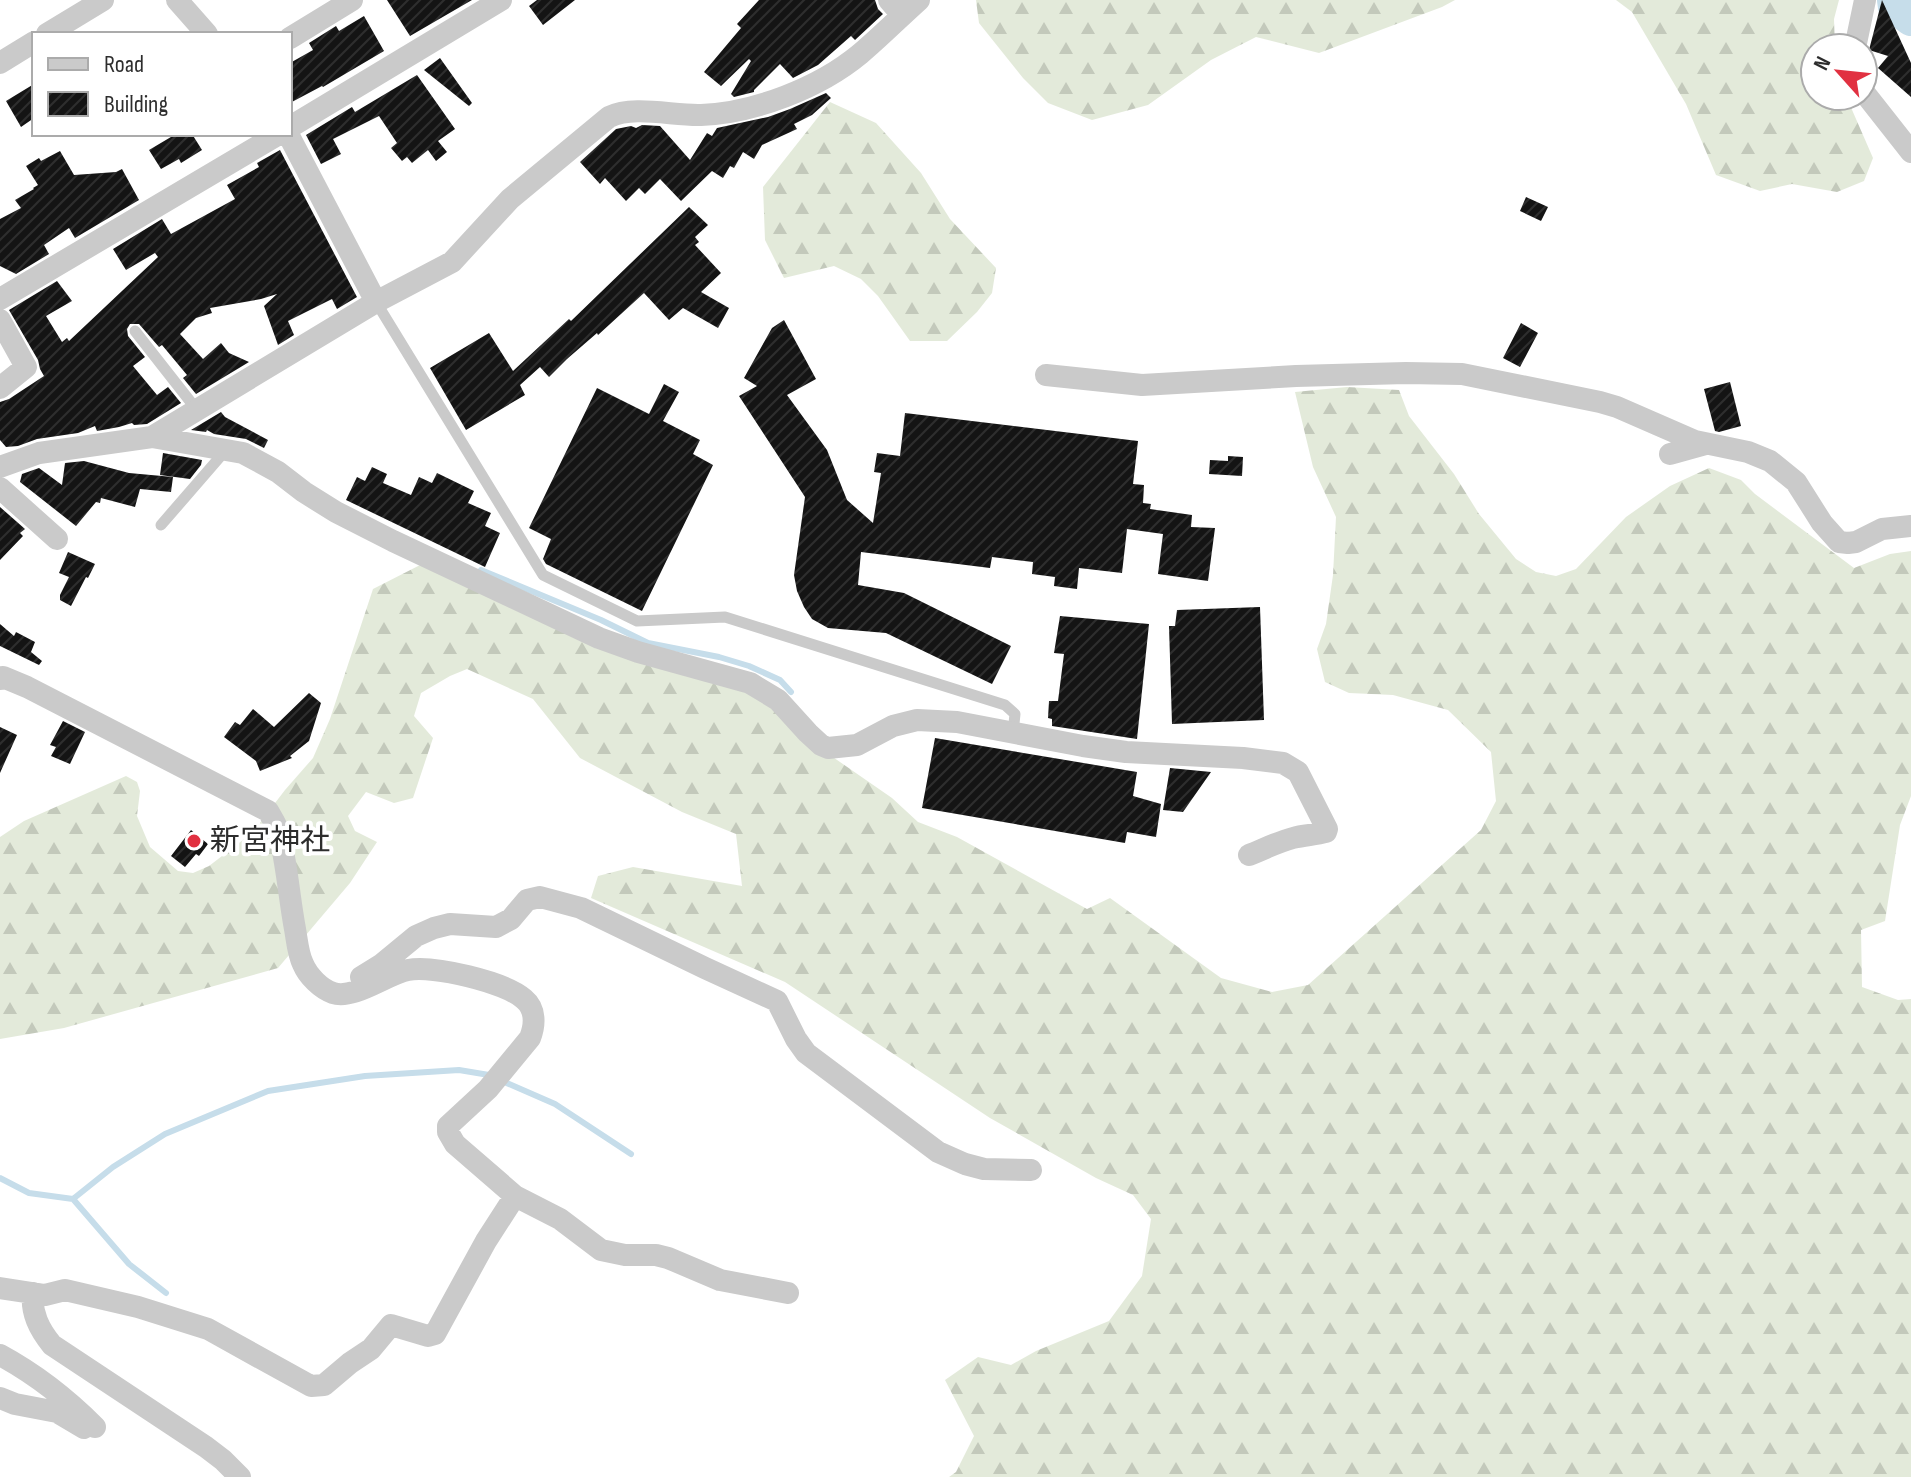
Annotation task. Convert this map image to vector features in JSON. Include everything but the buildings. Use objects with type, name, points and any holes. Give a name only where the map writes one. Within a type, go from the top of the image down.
[{"type":"street","points":[[50,32],[103,0]]},
{"type":"street","points":[[177,0],[205,32]]},
{"type":"street","points":[[292,37],[352,0]]},
{"type":"street","points":[[292,126],[501,0]]},
{"type":"street","points":[[152,437],[376,302],[452,262],[510,199],[609,117],[619,112],[636,111],[718,114],[763,104],[796,92],[858,56],[896,8],[919,0]]},
{"type":"street","points":[[1858,32],[1865,0]]},
{"type":"street","points":[[0,63],[32,43]]},
{"type":"street","points":[[1879,111],[1911,152]]},
{"type":"street","points":[[0,299],[276,136]]},
{"type":"street","points":[[289,136],[376,302]]},
{"type":"street","points":[[0,320],[26,367],[0,388]]},
{"type":"street","points":[[1046,375],[1142,385],[1296,376],[1462,374],[1608,404],[1695,441],[1761,456],[1796,482],[1822,523],[1839,542],[1856,542],[1882,529],[1911,526]]},
{"type":"street","points":[[0,467],[39,453],[152,437],[243,453],[278,472],[336,512],[599,638],[750,683],[778,700],[808,733],[828,748],[857,745],[893,726],[917,720],[957,722],[1126,752],[1283,763],[1298,772],[1326,832],[1293,838],[1249,855]]},
{"type":"street","points":[[1670,454],[1706,444]]},
{"type":"street","points":[[0,488],[57,539]]},
{"type":"street","points":[[0,679],[3,677],[27,687],[268,811],[278,829],[302,963],[324,988],[336,994],[352,992],[407,970],[433,971],[496,984],[525,999],[534,1017],[530,1038],[488,1089],[448,1126],[455,1144],[515,1196],[560,1219],[601,1250],[625,1255],[656,1255],[720,1280],[788,1293]]},
{"type":"street","points":[[336,994],[343,986],[382,964],[416,936],[450,924],[496,927],[511,919],[527,900],[540,897],[581,908],[777,1001],[806,1053],[938,1152],[984,1169],[1031,1170]]},
{"type":"street","points":[[0,1288],[45,1295],[65,1290],[138,1307],[208,1329],[311,1386],[319,1387],[371,1349],[391,1325],[428,1336],[435,1334],[486,1241],[515,1196]]},
{"type":"street","points":[[33,1293],[32,1305],[36,1318],[52,1345],[206,1447],[240,1477]]},
{"type":"street","points":[[0,1355],[66,1398],[95,1427],[88,1431],[57,1412],[0,1398]]},
{"type":"lane","points":[[376,302],[543,575],[637,621],[725,617],[1005,705],[1015,714],[1013,734]]},
{"type":"lane","points":[[135,331],[197,410]]},
{"type":"lane","points":[[161,525],[226,450]]},
{"type":"green space","points":[[976,0],[1455,0],[1319,53],[1256,37],[1211,60],[1148,105],[1092,120],[1048,103],[1023,78],[979,23]]},
{"type":"green space","points":[[1616,0],[1839,0],[1834,32],[1799,32],[1799,112],[1853,112],[1873,158],[1864,181],[1837,192],[1792,184],[1760,191],[1716,175],[1686,104],[1632,12]]},
{"type":"green space","points":[[830,102],[876,123],[921,173],[950,219],[996,268],[992,293],[947,341],[910,341],[878,296],[861,279],[834,266],[784,278],[765,240],[763,187]]},
{"type":"green space","points":[[1347,387],[1399,390],[1409,416],[1454,474],[1479,514],[1516,559],[1536,572],[1556,576],[1576,569],[1626,517],[1670,486],[1709,468],[1741,480],[1755,494],[1854,568],[1890,554],[1911,551],[1911,796],[1900,825],[1885,921],[1861,930],[1862,987],[1898,1000],[1911,999],[1911,1477],[949,1477],[956,1472],[974,1436],[945,1380],[978,1357],[1011,1365],[1036,1351],[1109,1321],[1142,1276],[1151,1219],[1133,1195],[1096,1178],[990,1118],[785,982],[591,898],[598,876],[633,867],[742,886],[736,834],[682,812],[580,758],[533,699],[467,669],[421,693],[414,716],[433,738],[413,798],[394,803],[366,792],[348,816],[355,831],[377,842],[350,883],[278,968],[64,1028],[0,1039],[0,837],[24,821],[126,776],[137,782],[140,791],[137,816],[150,847],[178,871],[193,873],[209,866],[252,833],[313,758],[330,719],[373,589],[426,562],[755,689],[814,744],[892,798],[918,822],[957,837],[1087,909],[1110,898],[1221,978],[1272,992],[1308,985],[1481,830],[1496,801],[1491,752],[1448,710],[1393,695],[1349,693],[1325,682],[1317,649],[1326,624],[1333,575],[1336,517],[1313,467],[1295,392]]},
{"type":"waterway","points":[[1894,0],[1895,7],[1911,19]]},
{"type":"waterway","points":[[481,570],[648,643],[749,666],[780,680],[791,692]]},
{"type":"waterway","points":[[73,1199],[113,1167],[165,1134],[268,1091],[365,1076],[459,1070],[489,1075]]},
{"type":"waterway","points":[[502,1081],[555,1104],[631,1154]]},
{"type":"waterway","points":[[0,1178],[29,1193],[73,1199],[129,1264],[166,1293]]},
{"type":"place","name":"新宮神社","points":[[194,841]]}]
